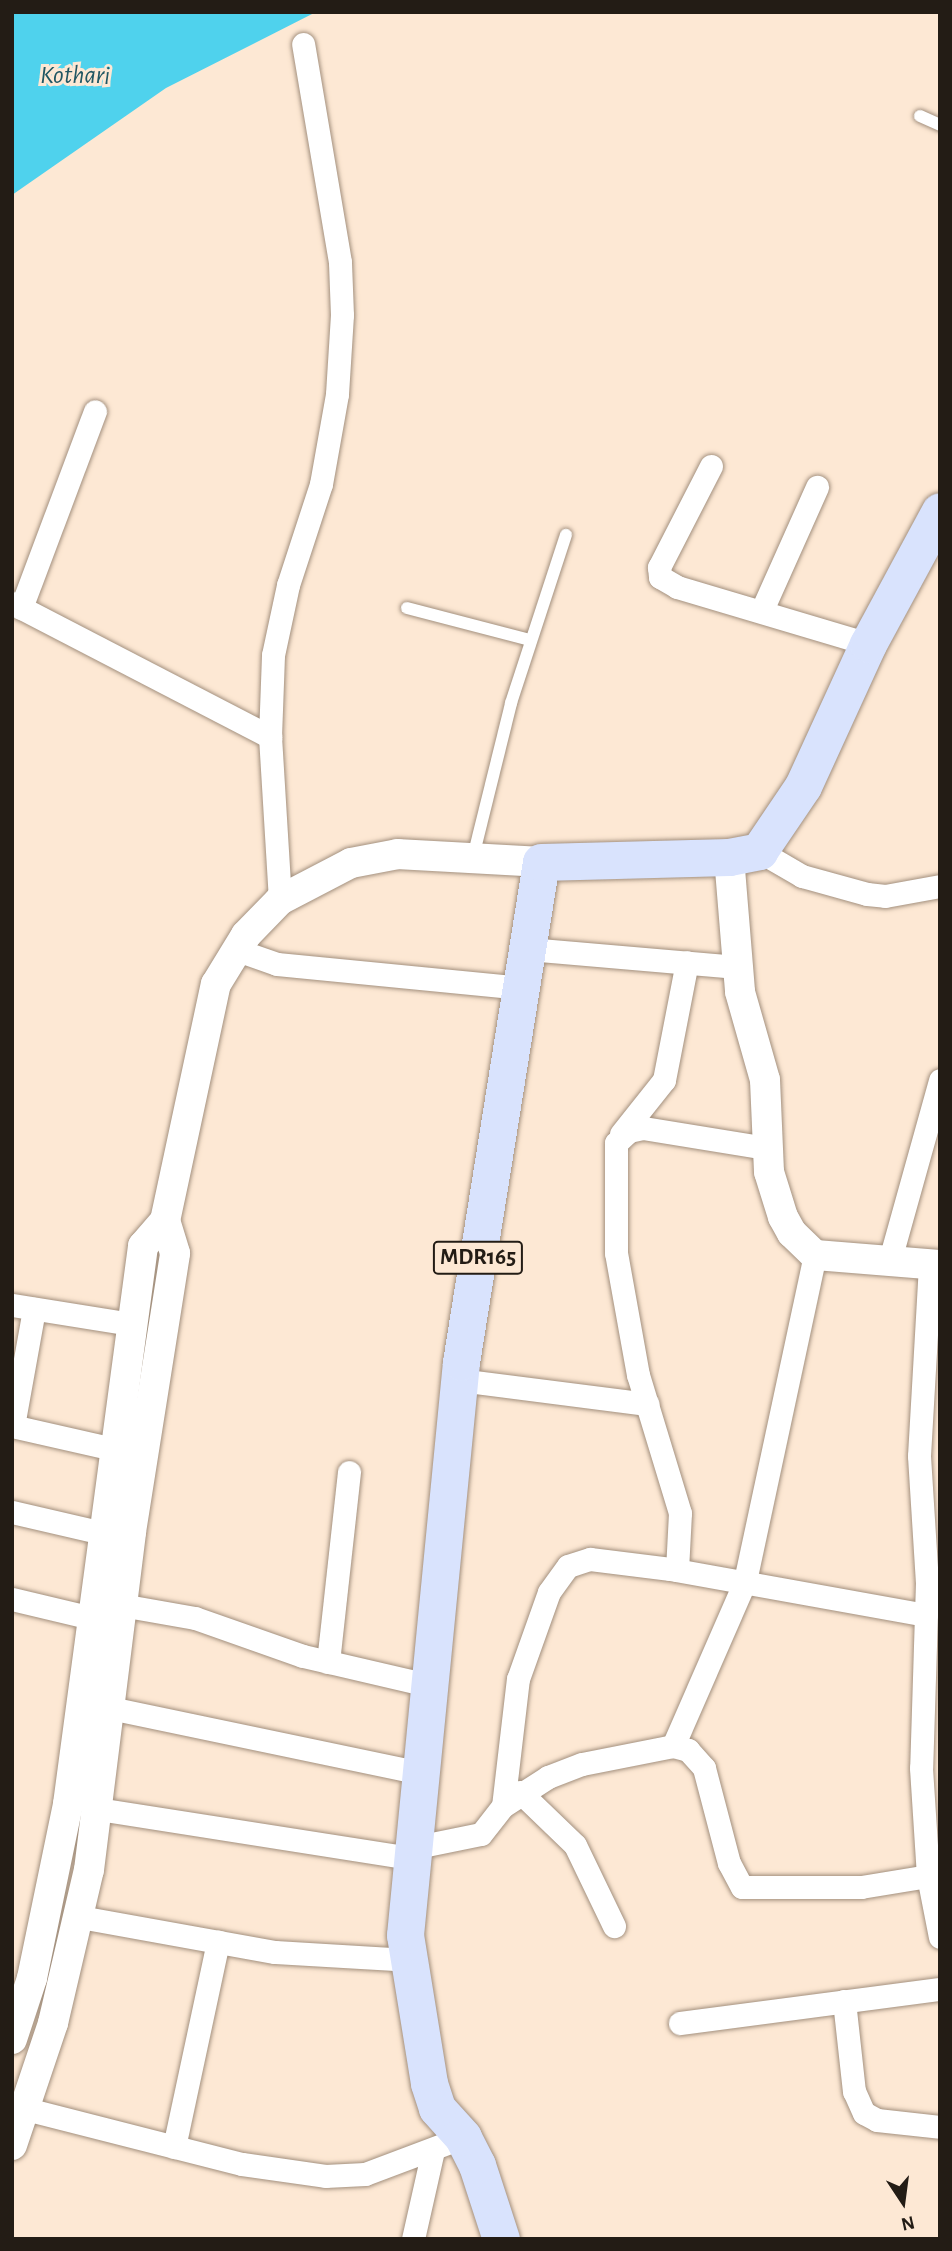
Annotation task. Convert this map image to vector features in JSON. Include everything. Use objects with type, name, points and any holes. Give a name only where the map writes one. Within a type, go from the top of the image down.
[{"type":"main road","points":[[541,862],[744,854],[803,786],[868,644],[940,511],[940,505]]},
{"type":"main road","name":"MDR165","points":[[501,2239],[477,2165],[448,2143],[446,2123],[429,2083],[408,1960],[412,1853],[432,1686],[460,1380],[541,862]]},
{"type":"street","points":[[280,900],[270,737],[273,655],[288,585],[321,484],[337,394],[342,314],[340,262],[303,44]]},
{"type":"street","points":[[95,411],[16,606],[270,737]]},
{"type":"street","points":[[711,466],[659,567],[660,577],[677,587],[762,610],[868,644]]},
{"type":"street","points":[[762,610],[817,487]]},
{"type":"street","points":[[12,2039],[32,1978],[59,1856],[143,1246],[165,1221],[216,984],[237,950],[280,900],[351,863],[398,854],[541,862]]},
{"type":"street","points":[[939,1926],[928,1876],[930,1769],[926,1615],[933,1583],[919,1456],[935,1265],[816,1255],[792,1233],[783,1217],[766,1148],[765,1080],[745,1014],[737,967],[744,854],[802,877],[867,894],[908,894],[940,886]]},
{"type":"street","points":[[528,949],[737,967]]},
{"type":"street","points":[[237,950],[286,965],[520,988]]},
{"type":"street","points":[[677,1570],[680,1513],[647,1404],[613,1234],[615,1153],[620,1136],[664,1080],[687,962]]},
{"type":"street","points":[[889,1263],[940,1080]]},
{"type":"street","points":[[620,1136],[643,1128],[766,1148]]},
{"type":"street","points":[[12,2145],[26,2109],[80,1917],[98,1808],[121,1605],[175,1253],[165,1221]]},
{"type":"street","points":[[673,1746],[745,1581],[816,1255]]},
{"type":"street","points":[[113,1449],[13,1426],[23,1307],[131,1324]]},
{"type":"street","points":[[460,1380],[647,1404]]},
{"type":"street","points":[[328,1662],[349,1472]]},
{"type":"street","points":[[12,1512],[103,1533]]},
{"type":"street","points":[[511,1799],[512,1703],[539,1617],[560,1573],[590,1559],[745,1581],[926,1615]]},
{"type":"street","points":[[12,1600],[92,1618]]},
{"type":"street","points":[[121,1605],[195,1618],[328,1662],[432,1686]]},
{"type":"street","points":[[110,1708],[422,1773]]},
{"type":"street","points":[[98,1808],[412,1853],[481,1834],[511,1799],[582,1764],[673,1746],[688,1750],[704,1768],[729,1863],[742,1886],[861,1887],[928,1876]]},
{"type":"street","points":[[511,1799],[575,1845],[614,1926]]},
{"type":"street","points":[[80,1917],[218,1942],[318,1956],[408,1960]]},
{"type":"street","points":[[174,2147],[218,1942]]},
{"type":"street","points":[[680,2023],[940,1989]]},
{"type":"street","points":[[844,2001],[854,2091],[864,2113],[877,2120],[940,2127]]},
{"type":"street","points":[[26,2109],[242,2164],[325,2176],[365,2174],[448,2143]]},
{"type":"street","points":[[413,2239],[448,2143]]},
{"type":"lane","points":[[920,116],[940,125]]},
{"type":"lane","points":[[472,859],[530,640],[566,535]]},
{"type":"lane","points":[[407,608],[530,640]]},
{"type":"water","name":"Kothari","points":[[12,12],[316,12],[166,88],[12,195]]}]
